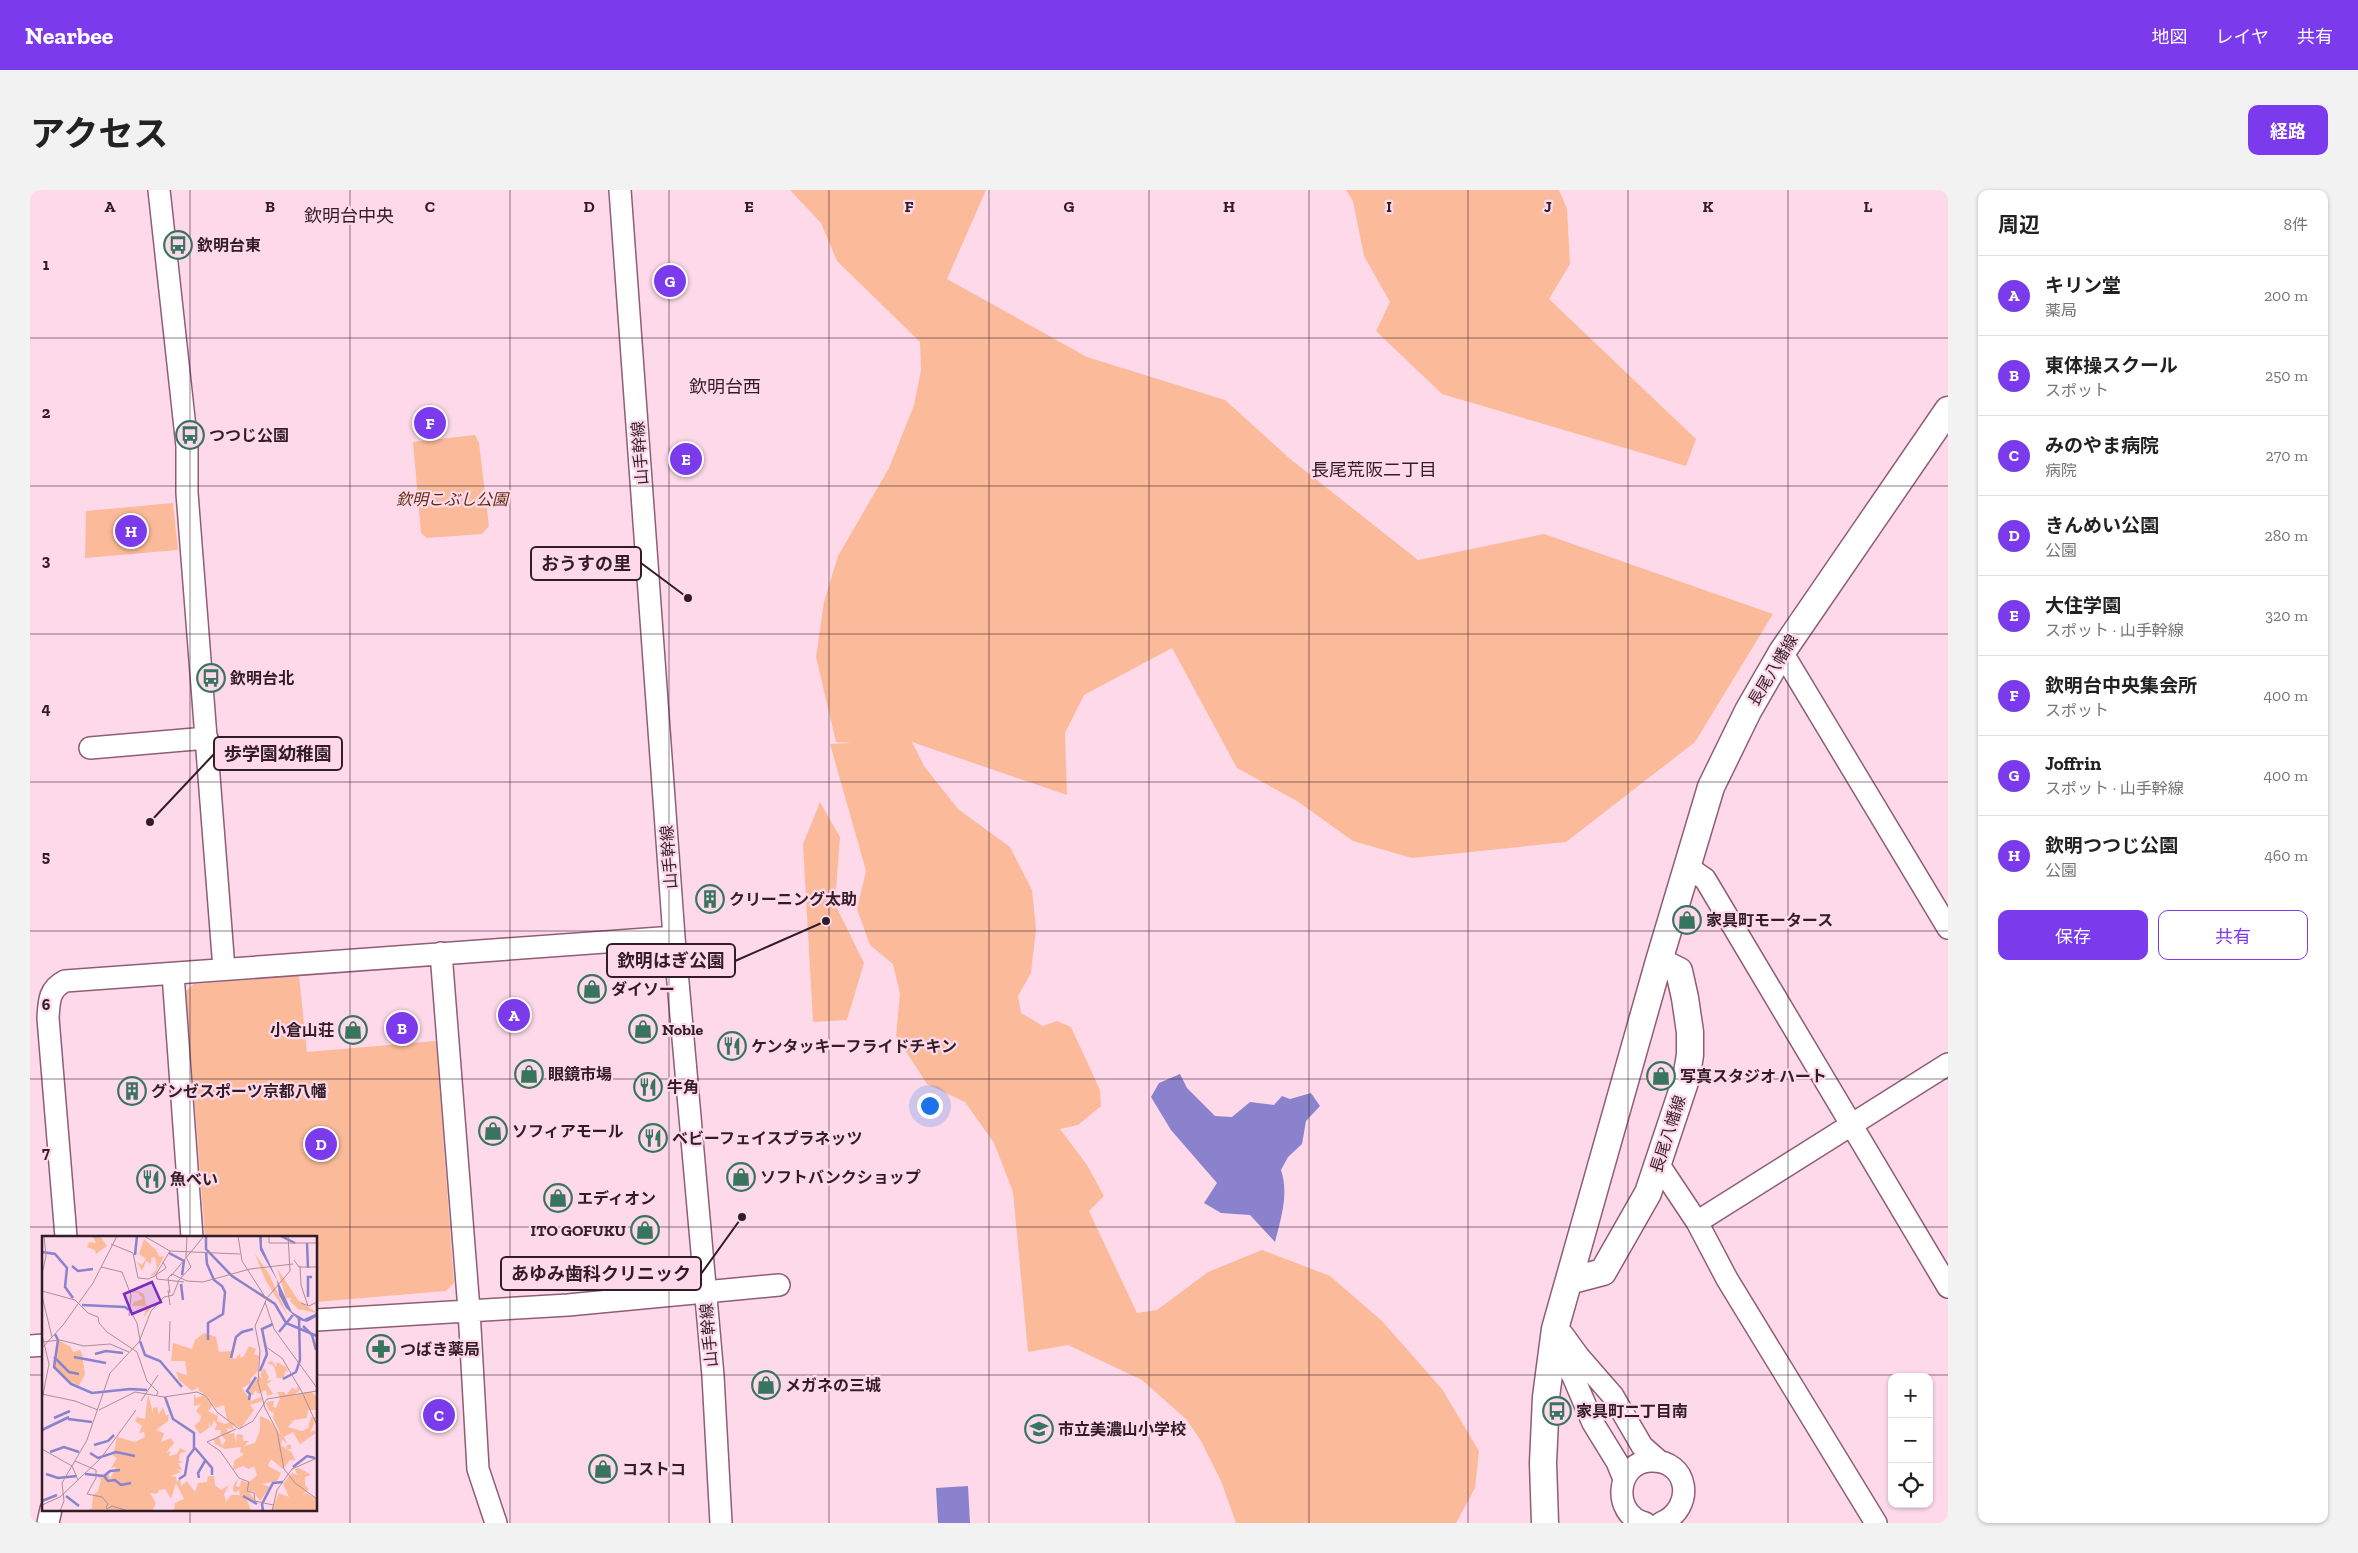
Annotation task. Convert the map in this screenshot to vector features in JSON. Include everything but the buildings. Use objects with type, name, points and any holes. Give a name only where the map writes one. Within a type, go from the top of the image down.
[{"type":"main road","name":"長尾八幡線","points":[[1545,1523],[1544,1444],[1546,1397],[1555,1329],[1686,866],[1711,787],[1748,711],[1782,652],[1948,410]]},
{"type":"main road","name":"長尾八幡線","points":[[1569,1281],[1603,1272],[1648,1193],[1681,1098],[1690,1055],[1687,1006],[1679,971],[1659,961]]},
{"type":"street","points":[[159,190],[187,446],[187,492],[224,969]]},
{"type":"street","name":"山手幹線","points":[[620,190],[674,937],[713,1376],[721,1523]]},
{"type":"street","points":[[1782,652],[1948,928]]},
{"type":"street","points":[[90,748],[207,738]]},
{"type":"street","points":[[1686,866],[1705,879],[1948,1287]]},
{"type":"street","points":[[66,1236],[48,1018],[50,995],[56,986],[65,981],[674,937]]},
{"type":"street","points":[[441,953],[470,1310],[478,1469],[496,1523]]},
{"type":"street","points":[[173,974],[192,1236]]},
{"type":"street","points":[[1696,1222],[1948,1064]]},
{"type":"street","points":[[1658,1165],[1696,1222],[1728,1279],[1876,1523]]},
{"type":"street","points":[[318,1320],[568,1305],[779,1285]]},
{"type":"street","points":[[1555,1329],[1563,1335],[1579,1357],[1613,1396],[1642,1446],[1659,1461],[1669,1465],[1677,1472],[1685,1492],[1683,1503],[1678,1512],[1661,1523]]},
{"type":"street","points":[[1551,1355],[1562,1361],[1572,1374],[1593,1423],[1617,1462],[1624,1479]]},
{"type":"street","points":[[1645,1523],[1631,1516],[1625,1508],[1621,1499],[1621,1488],[1630,1470],[1638,1464],[1648,1461],[1659,1461]]},
{"type":"street","points":[[1683,1503],[1689,1523]]},
{"type":"street","points":[[48,1523],[51,1510]]},
{"type":"green space","points":[[790,190],[986,190],[947,279],[1087,357],[1225,400],[1289,458],[1418,560],[1544,534],[1773,614],[1695,742],[1566,842],[1412,858],[1353,841],[1297,801],[1237,768],[1172,648],[1084,695],[1065,733],[1067,795],[912,742],[924,766],[958,809],[1010,847],[1032,890],[1036,929],[1031,973],[1018,996],[1021,1013],[1043,1026],[1057,1021],[1071,1027],[1100,1090],[1101,1106],[1078,1125],[1060,1129],[1087,1165],[1104,1196],[1089,1211],[1137,1313],[1157,1310],[1208,1272],[1262,1250],[1330,1276],[1382,1321],[1442,1389],[1479,1451],[1475,1488],[1456,1523],[1236,1523],[1221,1481],[1201,1441],[1187,1420],[1142,1380],[1068,1345],[1028,1352],[1013,1192],[994,1143],[965,1102],[927,1084],[896,1036],[900,994],[893,964],[870,945],[857,909],[866,871],[830,744],[851,743],[836,742],[816,657],[824,602],[838,556],[889,468],[914,405],[921,370],[920,342],[837,261],[821,223]]},
{"type":"green space","points":[[1346,190],[1559,190],[1567,209],[1570,264],[1549,299],[1696,439],[1686,466],[1442,394],[1376,331],[1390,302],[1364,256],[1353,201]]},
{"type":"green space","name":"欽明こぶし公園","points":[[475,435],[479,443],[489,526],[482,534],[427,538],[421,533],[413,442]]},
{"type":"green space","points":[[173,503],[178,550],[85,558],[86,511]]},
{"type":"green space","points":[[820,802],[840,837],[835,904],[864,963],[847,1020],[813,1022],[803,844]]},
{"type":"green space","points":[[299,976],[307,1052],[436,1041],[454,1283],[446,1291],[318,1302],[318,1236],[205,1236],[186,991],[194,984]]},
{"type":"shaded area","points":[[1180,1074],[1187,1088],[1215,1116],[1232,1117],[1250,1102],[1274,1105],[1282,1096],[1290,1099],[1311,1093],[1320,1106],[1306,1121],[1302,1144],[1288,1157],[1281,1170],[1284,1197],[1282,1215],[1275,1242],[1250,1215],[1221,1213],[1204,1203],[1217,1183],[1171,1130],[1151,1097],[1159,1083]]},
{"type":"shaded area","points":[[968,1486],[970,1523],[938,1523],[936,1488]]},
{"type":"place","name":"欽明台東","points":[[178,245]]},
{"type":"place","name":"Joffrin","points":[[670,281]]},
{"type":"place","name":"欽明台中央集会所","points":[[430,423]]},
{"type":"place","name":"つつじ公園","points":[[190,435]]},
{"type":"place","name":"大住学園","points":[[686,459]]},
{"type":"place","name":"欽明つつじ公園","points":[[131,531]]},
{"type":"place","name":"おうすの里","points":[[688,598]]},
{"type":"place","name":"欽明台北","points":[[211,678]]},
{"type":"place","name":"歩学園幼稚園","points":[[150,822]]},
{"type":"place","name":"クリーニング太助","points":[[710,899]]},
{"type":"place","name":"家具町モータース","points":[[1687,920]]},
{"type":"place","name":"欽明はぎ公園","points":[[826,921]]},
{"type":"place","name":"ダイソー","points":[[592,989]]},
{"type":"place","name":"キリン堂","points":[[514,1015]]},
{"type":"place","name":"東体操スクール","points":[[402,1028]]},
{"type":"place","name":"Noble","points":[[643,1029]]},
{"type":"place","name":"小倉山荘","points":[[353,1030]]},
{"type":"place","name":"ケンタッキーフライドチキン","points":[[732,1046]]},
{"type":"place","name":"眼鏡市場","points":[[529,1074]]},
{"type":"place","name":"写真スタジオ ハート","points":[[1661,1076]]},
{"type":"place","name":"牛角","points":[[648,1087]]},
{"type":"place","name":"グンゼスポーツ京都八幡","points":[[132,1091]]},
{"type":"place","name":"ソフィアモール","points":[[493,1131]]},
{"type":"place","name":"ベビーフェイスプラネッツ","points":[[653,1138]]},
{"type":"place","name":"きんめい公園","points":[[321,1144]]},
{"type":"place","name":"ソフトバンクショップ","points":[[741,1177]]},
{"type":"place","name":"魚べい","points":[[151,1179]]},
{"type":"place","name":"エディオン","points":[[558,1198]]},
{"type":"place","name":"あゆみ歯科クリニック","points":[[742,1217]]},
{"type":"place","name":"ITO GOFUKU","points":[[645,1230]]},
{"type":"place","name":"つばき薬局","points":[[381,1349]]},
{"type":"place","name":"メガネの三城","points":[[766,1385]]},
{"type":"place","name":"家具町二丁目南","points":[[1557,1411]]},
{"type":"place","name":"みのやま病院","points":[[439,1415]]},
{"type":"place","name":"市立美濃山小学校","points":[[1039,1429]]},
{"type":"place","name":"コストコ","points":[[603,1469]]},
{"type":"district","name":"欽明台中央","points":[[349,216]]},
{"type":"district","name":"欽明台西","points":[[725,387]]},
{"type":"district","name":"長尾荒阪二丁目","points":[[1374,470]]}]
